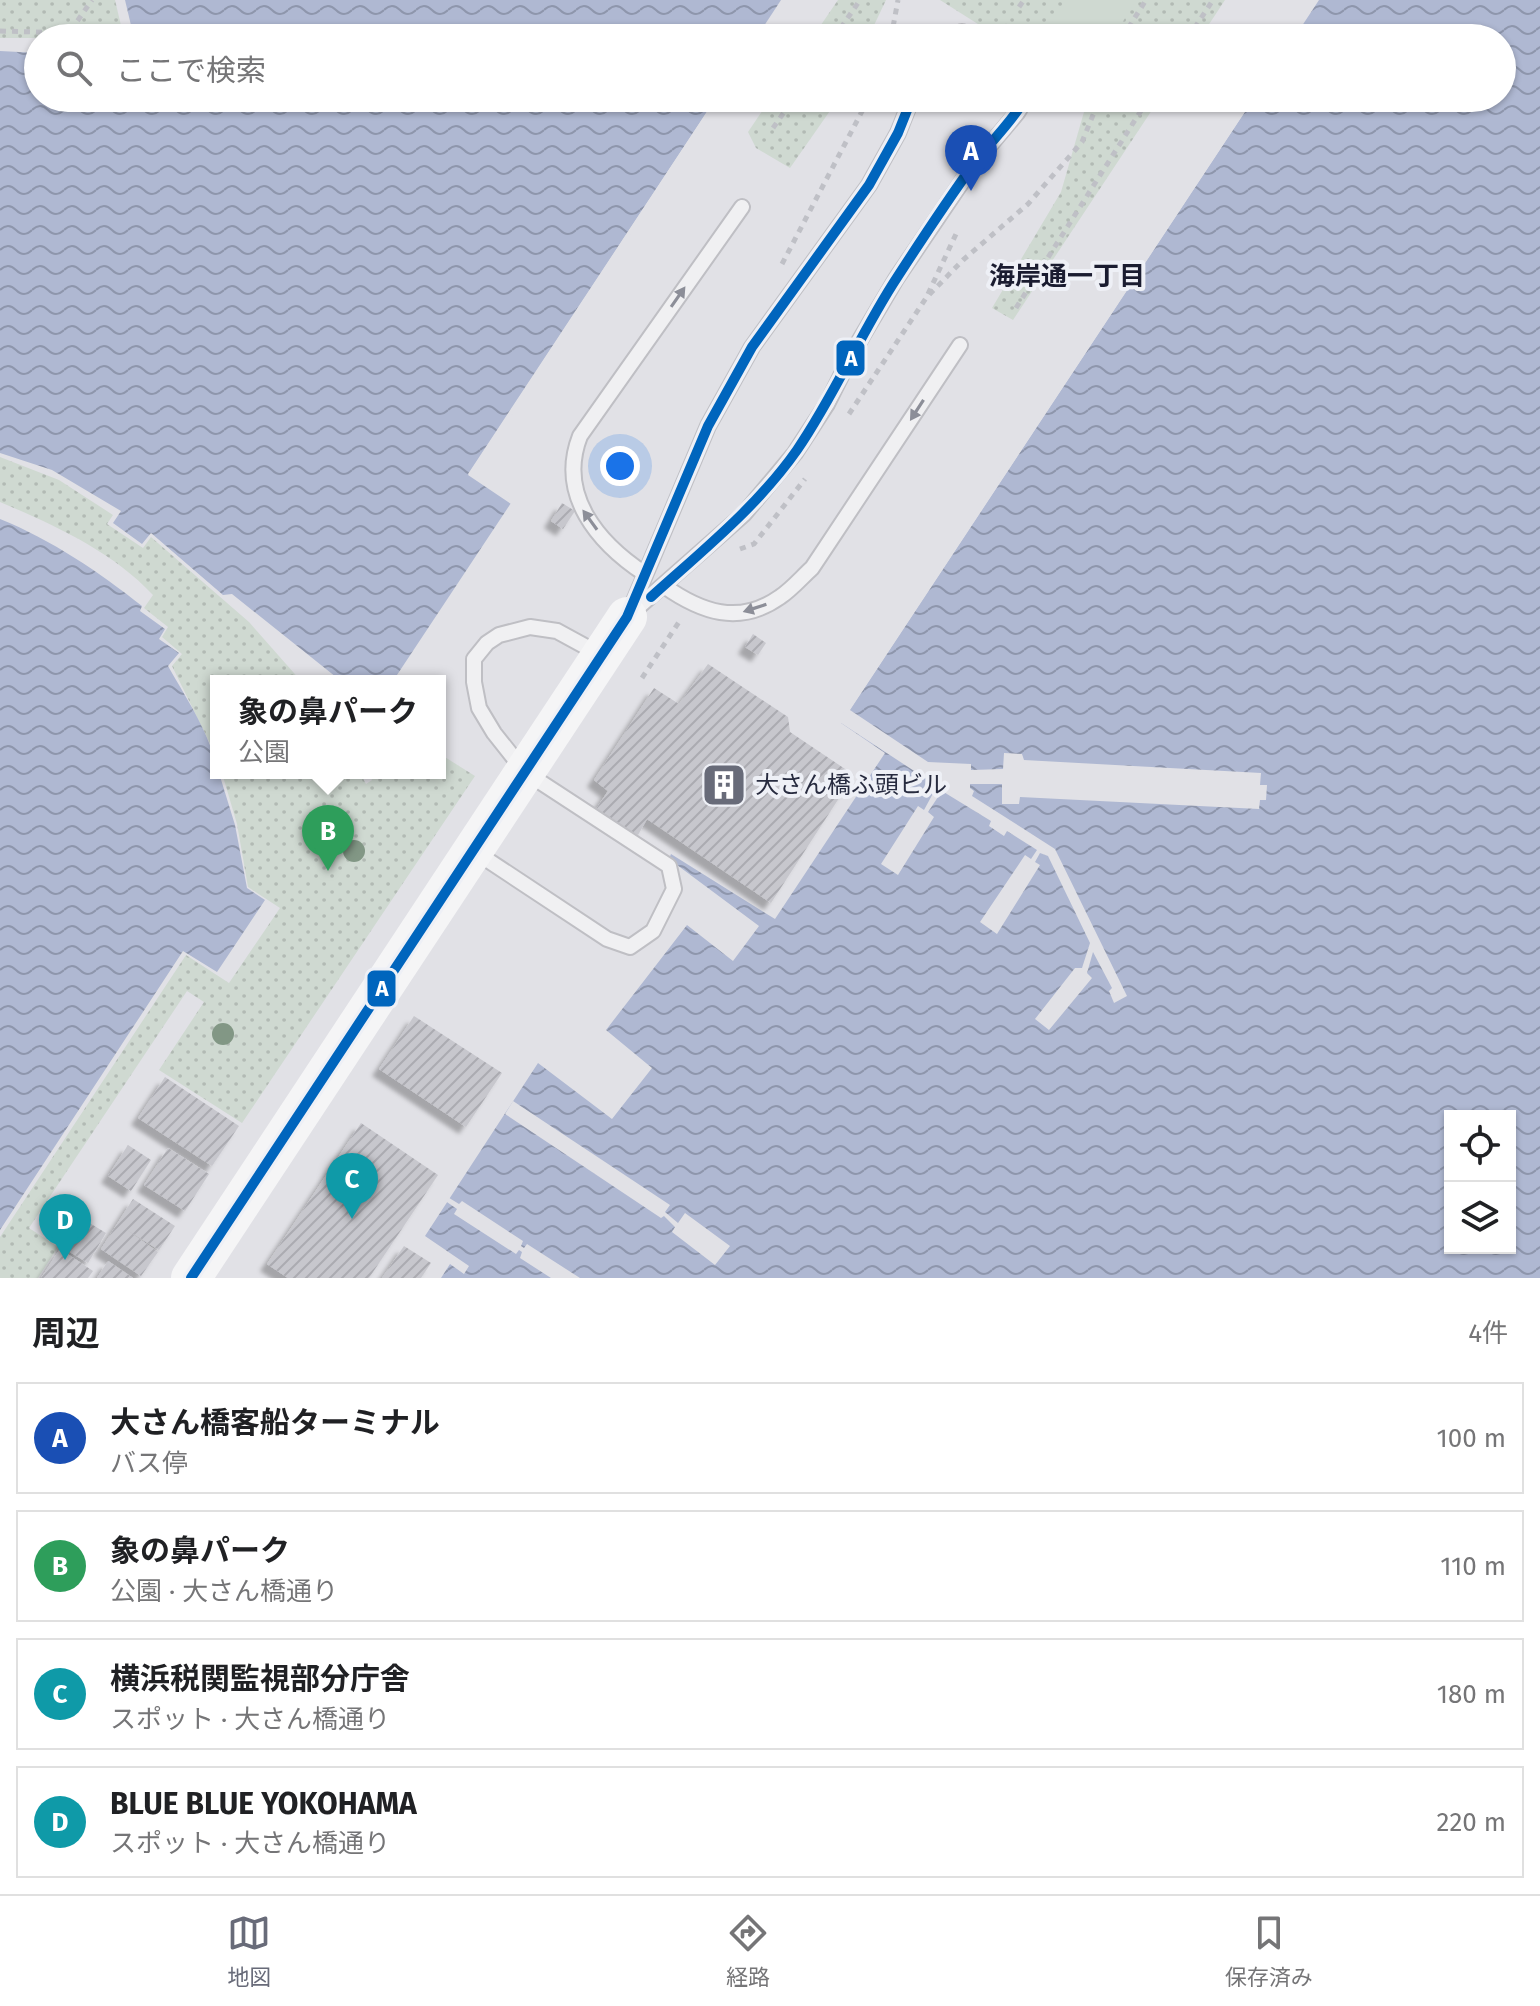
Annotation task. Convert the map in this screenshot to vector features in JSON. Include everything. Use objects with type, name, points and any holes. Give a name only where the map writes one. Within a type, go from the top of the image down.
[{"type":"street","points":[[191,1278],[627,617]]},
{"type":"lane","points":[[627,617],[708,426],[752,347],[869,185],[906,112]]},
{"type":"lane","points":[[627,617],[744,514],[795,453],[827,404],[854,350],[896,279],[974,164],[1018,112]]},
{"type":"lane","points":[[645,574],[627,562],[602,537],[581,508],[573,474],[573,455],[580,436],[742,207]]},
{"type":"lane","points":[[664,586],[714,613],[742,612],[781,597],[812,568],[960,345]]},
{"type":"lane","points":[[473,850],[607,939],[630,947],[653,931],[674,889],[669,866],[525,772],[494,733],[479,708],[474,682],[474,659],[487,643],[499,635],[530,627],[557,631],[602,655]]},
{"type":"path","points":[[75,24],[92,0]]},
{"type":"path","points":[[844,24],[860,0]]},
{"type":"path","points":[[894,24],[898,0]]},
{"type":"path","points":[[1019,7],[1024,0]]},
{"type":"path","points":[[1130,24],[1146,0]]},
{"type":"path","points":[[1197,24],[1213,0]]},
{"type":"path","points":[[0,31],[24,32]]},
{"type":"path","points":[[773,128],[784,112]]},
{"type":"path","points":[[842,424],[926,298],[963,260],[1028,204],[1082,142],[1094,112]]},
{"type":"path","points":[[1016,308],[1140,112]]},
{"type":"path","points":[[733,552],[754,544],[806,477]]},
{"type":"path","points":[[642,678],[692,603]]},
{"type":"shaded area","points":[[0,0],[115,0],[121,24],[24,24],[24,38],[0,38]]},
{"type":"shaded area","points":[[838,0],[886,0],[875,24],[822,24]]},
{"type":"shaded area","points":[[940,0],[1225,0],[1209,24],[978,24]]},
{"type":"shaded area","points":[[1066,0],[1136,0],[1121,24],[1051,24]]},
{"type":"shaded area","points":[[762,112],[829,112],[790,168],[756,148],[748,132]]},
{"type":"shaded area","points":[[1084,112],[1151,112],[1013,320],[992,308],[1061,192]]},
{"type":"shaded area","points":[[0,457],[59,480],[113,515],[107,524],[143,548],[151,537],[249,622],[296,675],[210,675],[210,744],[172,666],[182,654],[162,637],[168,627],[144,608],[153,595],[101,552],[0,502]]},
{"type":"shaded area","points":[[446,758],[475,776],[242,1123],[159,1070],[204,1002],[187,991],[29,1228],[58,1247],[38,1278],[0,1278],[0,1237],[186,955],[229,983],[280,908],[248,887],[237,824],[224,779],[363,779],[366,784],[372,780],[446,779]]},
{"type":"water","points":[[125,0],[781,0],[765,24],[131,24]]},
{"type":"water","points":[[1319,0],[1540,0],[1540,1278],[441,1278],[450,1264],[464,1274],[469,1266],[425,1236],[538,1063],[612,1119],[652,1068],[606,1030],[687,925],[733,961],[759,926],[669,859],[671,854],[775,919],[885,753],[841,723],[1245,112],[1516,112],[1516,24],[1303,24]]},
{"type":"water","points":[[0,51],[24,52],[24,112],[707,112],[468,474],[511,503],[397,675],[333,675],[232,594],[223,595],[151,533],[142,544],[113,523],[121,511],[52,470],[0,453]]},
{"type":"water","points":[[0,519],[92,569],[142,606],[140,611],[165,629],[159,639],[179,653],[168,666],[210,745],[210,779],[221,779],[235,825],[247,888],[265,900],[217,972],[183,951],[0,1230]]},
{"type":"pier","points":[[707,112],[711,112],[473,474],[514,500],[514,506],[468,475]]},
{"type":"pier","points":[[1240,112],[1245,112],[850,710],[928,762],[971,764],[971,770],[1003,769],[1004,753],[1022,754],[1024,760],[1261,773],[1260,785],[1267,785],[1266,800],[1260,800],[1259,809],[1020,797],[1019,804],[1002,804],[1002,784],[970,784],[974,791],[972,796],[1055,849],[1127,996],[1114,1003],[1109,991],[1112,988],[1093,952],[1087,973],[1092,978],[1049,1030],[1035,1019],[1075,968],[1082,968],[1090,943],[1048,856],[1040,853],[1035,862],[1040,865],[997,934],[980,922],[1025,855],[1031,859],[1037,850],[1007,831],[1004,836],[989,826],[991,821],[942,791],[928,812],[934,817],[898,875],[881,864],[918,806],[924,810],[937,786],[838,721]]},
{"type":"pier","points":[[513,1101],[670,1205],[665,1212],[678,1223],[685,1213],[730,1246],[715,1265],[672,1232],[675,1227],[664,1216],[661,1218],[505,1114]]},
{"type":"pier","points":[[446,1196],[459,1204],[462,1201],[523,1241],[521,1246],[524,1248],[527,1244],[580,1278],[551,1278],[520,1258],[522,1252],[519,1250],[516,1254],[454,1214],[457,1209],[444,1200]]},
{"type":"building","points":[[562,503],[575,511],[563,529],[551,521]]},
{"type":"building","points":[[753,634],[766,643],[758,655],[745,647]]},
{"type":"building","name":"大さん橋ふ頭ビル","points":[[708,664],[788,717],[790,732],[854,775],[771,903],[647,819],[638,835],[596,809],[608,791],[594,780],[654,688],[679,704]]},
{"type":"building","points":[[414,1016],[502,1073],[466,1127],[379,1069]]},
{"type":"building","points":[[165,1077],[239,1126],[212,1166],[138,1118]]},
{"type":"building","points":[[361,1123],[438,1175],[369,1278],[288,1278],[267,1264]]},
{"type":"building","points":[[128,1145],[151,1160],[131,1191],[108,1176]]},
{"type":"building","points":[[168,1148],[209,1174],[185,1211],[144,1185]]},
{"type":"building","points":[[133,1199],[175,1226],[159,1250],[124,1228],[158,1252],[141,1276],[101,1249]]},
{"type":"building","points":[[78,1216],[106,1233],[88,1263],[60,1246]]},
{"type":"building","points":[[404,1246],[431,1263],[421,1278],[382,1278]]},
{"type":"building","points":[[60,1249],[93,1271],[88,1278],[41,1278]]},
{"type":"building","points":[[108,1261],[133,1278],[97,1278]]},
{"type":"transit line","name":"A","points":[[191,1278],[627,617],[708,426],[752,347],[869,185],[906,112]]},
{"type":"transit line","name":"A","points":[[651,597],[747,509],[797,450],[907,262],[973,165],[1017,112]]},
{"type":"place","name":"大さん橋客船ターミナル","points":[[971,191]]},
{"type":"place","name":"大さん橋ふ頭ビル","points":[[724,785]]},
{"type":"place","name":"象の鼻パーク","points":[[328,871]]},
{"type":"place","name":"横浜税関監視部分庁舎","points":[[352,1219]]},
{"type":"place","name":"BLUE BLUE YOKOHAMA","points":[[65,1260]]},
{"type":"district","name":"海岸通一丁目","points":[[1067,276]]}]
